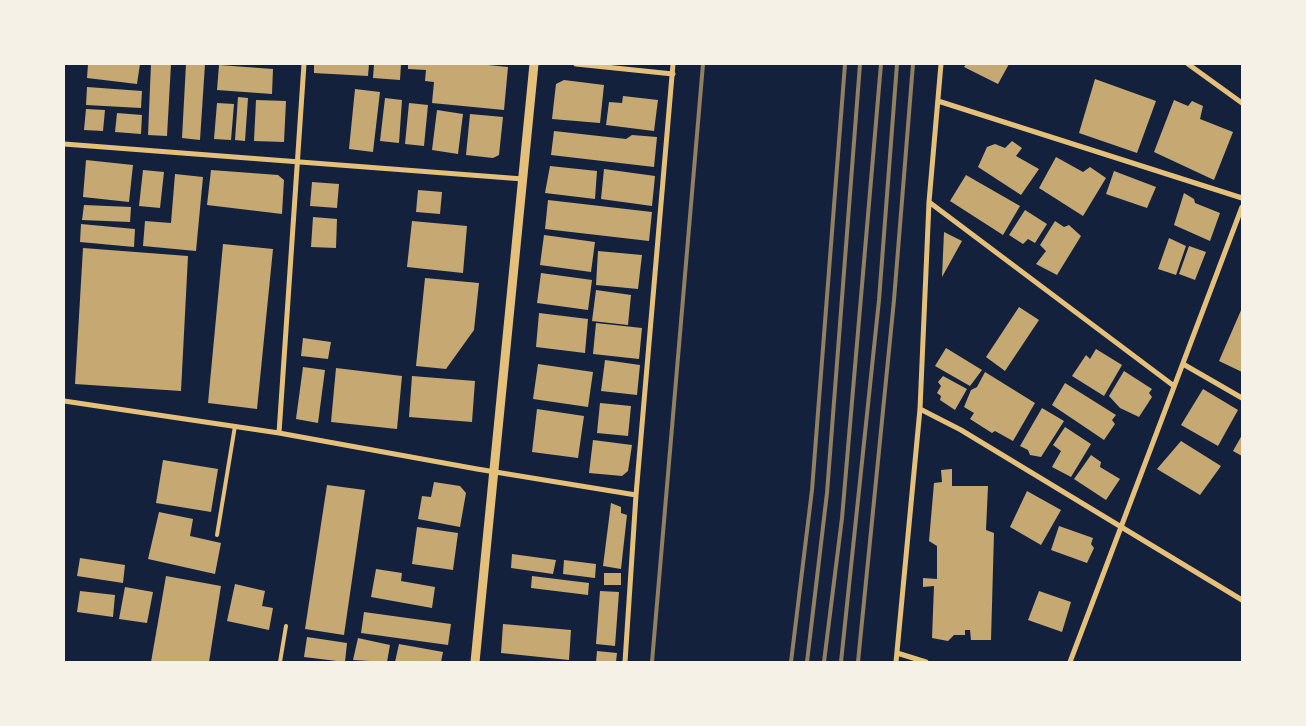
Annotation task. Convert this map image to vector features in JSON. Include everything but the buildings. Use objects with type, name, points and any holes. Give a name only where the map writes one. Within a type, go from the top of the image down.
[{"type":"street","points":[[280,433],[304,64]]},
{"type":"street","points":[[475,662],[534,64]]},
{"type":"street","points":[[576,64],[673,74]]},
{"type":"street","points":[[625,662],[636,495],[673,64]]},
{"type":"street","points":[[896,662],[920,409],[929,202],[941,64]]},
{"type":"street","points":[[1188,64],[1242,104]]},
{"type":"street","points":[[938,101],[1242,198]]},
{"type":"street","points":[[64,144],[523,178]]},
{"type":"street","points":[[929,202],[1174,386]]},
{"type":"street","points":[[1070,662],[1242,207]]},
{"type":"street","points":[[1183,364],[1242,398]]},
{"type":"street","points":[[64,401],[280,433],[493,472],[636,495]]},
{"type":"street","points":[[920,409],[960,430],[1242,600]]},
{"type":"street","points":[[897,653],[926,662]]},
{"type":"lane","points":[[217,534],[235,426]]},
{"type":"lane","points":[[280,662],[286,626]]},
{"type":"railway","points":[[652,662],[703,64]]},
{"type":"railway","points":[[791,662],[812,490],[845,64]]},
{"type":"railway","points":[[807,662],[827,493],[860,64]]},
{"type":"railway","points":[[824,662],[842,518],[881,64]]},
{"type":"railway","points":[[841,662],[879,300],[897,64]]},
{"type":"railway","points":[[858,662],[894,300],[913,64]]}]
